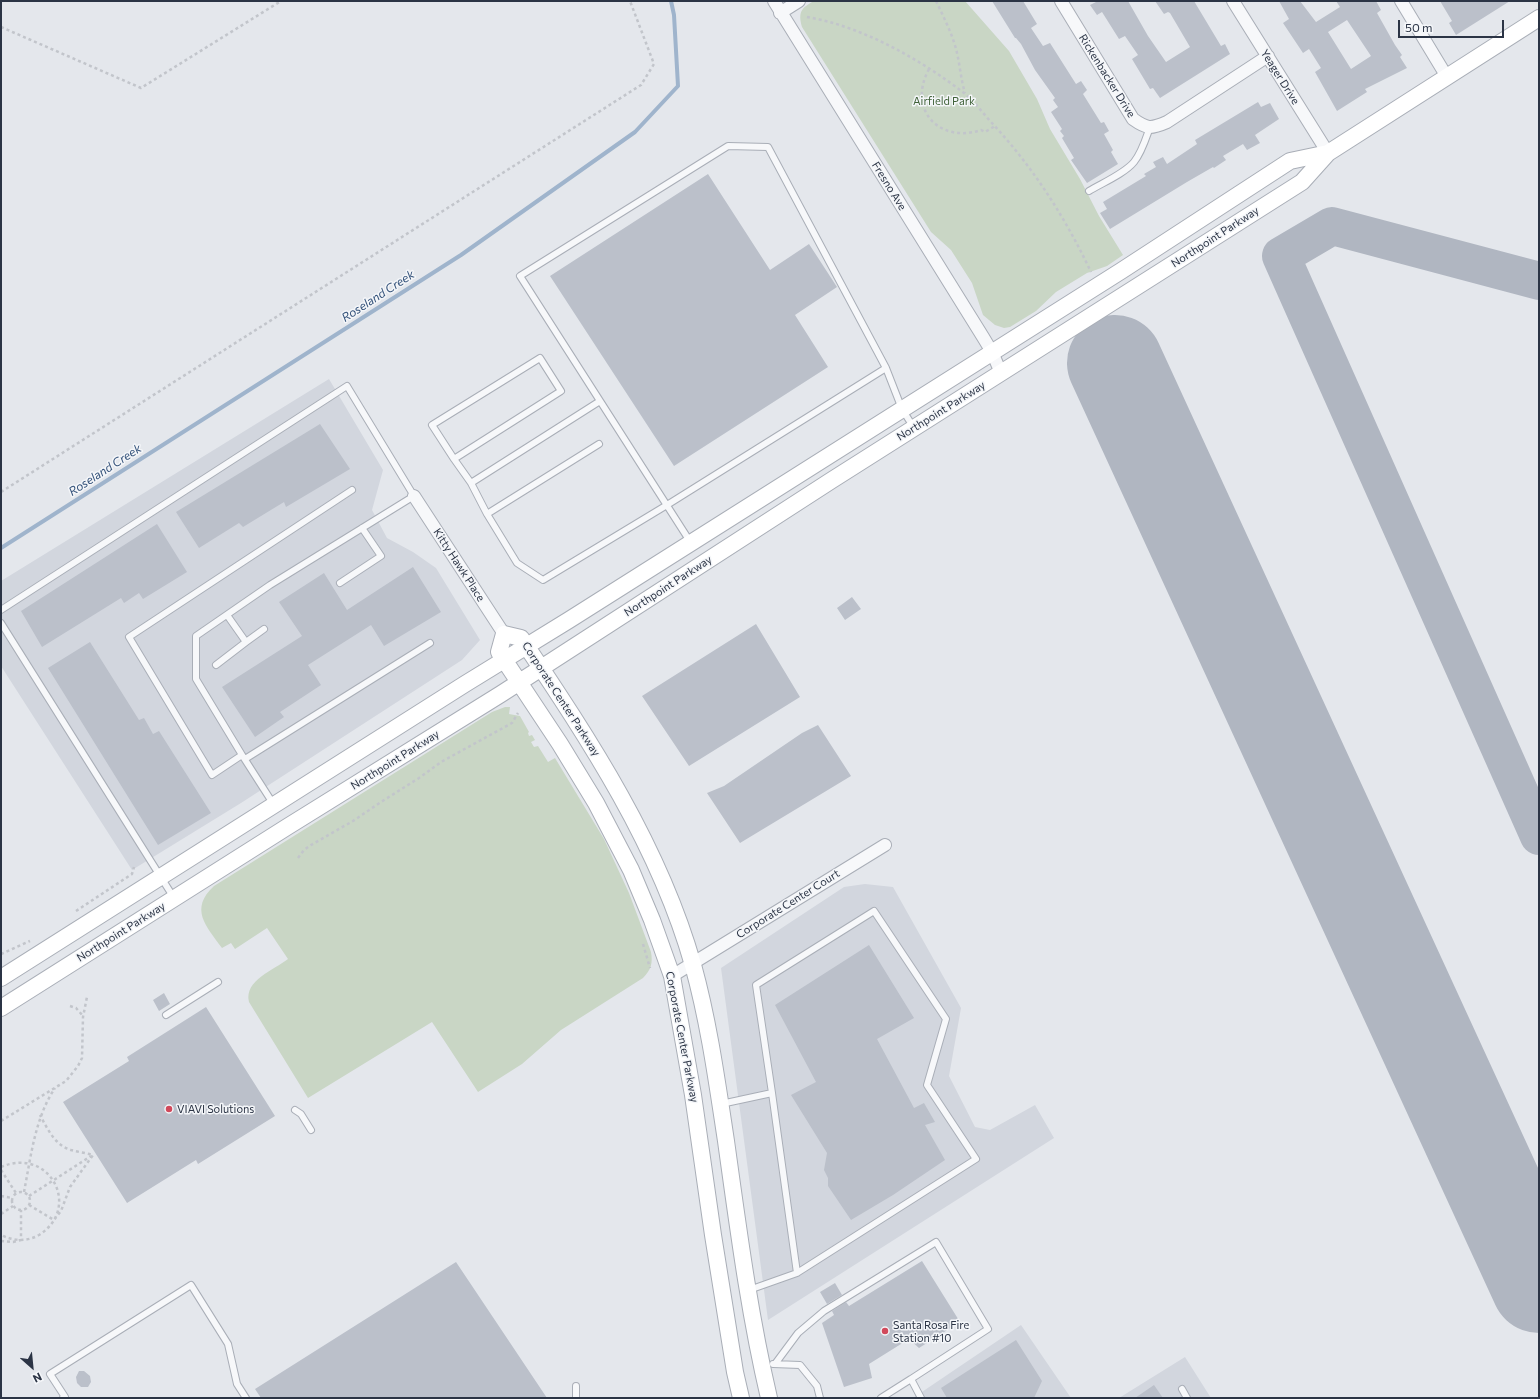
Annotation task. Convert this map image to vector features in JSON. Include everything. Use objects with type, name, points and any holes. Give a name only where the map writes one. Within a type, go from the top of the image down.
[{"type":"street","name":"Fresno Ave","points":[[774,1],[780,13],[992,352],[1001,373]]},
{"type":"street","points":[[780,13],[799,1]]},
{"type":"street","name":"Rickenbacker Drive","points":[[1061,1],[1133,119],[1143,126],[1150,127]]},
{"type":"street","name":"Yeager Drive","points":[[1233,1],[1328,153]]},
{"type":"street","points":[[1401,1],[1447,77]]},
{"type":"street","name":"Northpoint Parkway","points":[[1,1008],[541,668],[914,428],[1302,182],[1328,153],[1539,18]]},
{"type":"street","points":[[1150,127],[1155,128],[1167,122],[1268,56]]},
{"type":"street","name":"Northpoint Parkway","points":[[1,978],[1121,271],[1290,161],[1328,153]]},
{"type":"street","name":"Kitty Hawk Place","points":[[414,496],[504,634]]},
{"type":"street","name":"Corporate Center Parkway","points":[[741,1398],[735,1372],[716,1250],[694,1095],[672,976],[652,920],[631,870],[596,803],[560,744],[499,652],[504,634],[522,638],[602,762],[665,884],[692,964],[711,1039],[748,1290],[768,1365],[769,1398]]},
{"type":"street","name":"Corporate Center Court","points":[[672,976],[884,845]]},
{"type":"lane","points":[[1088,191],[1122,171],[1135,161],[1142,149],[1150,127]]},
{"type":"lane","points":[[691,543],[520,276],[728,146],[768,148],[886,368],[902,409],[914,428]]},
{"type":"lane","points":[[454,459],[561,391],[540,358],[432,425],[454,459],[471,484],[487,514],[517,563],[543,580],[667,505],[886,368]]},
{"type":"lane","points":[[1,610],[347,386],[414,496],[270,585],[196,636],[196,680],[274,805]]},
{"type":"lane","points":[[471,484],[600,401]]},
{"type":"lane","points":[[487,514],[600,444]]},
{"type":"lane","points":[[352,490],[129,637],[212,775],[430,643]]},
{"type":"lane","points":[[340,583],[381,556],[362,528]]},
{"type":"lane","points":[[227,615],[246,642]]},
{"type":"lane","points":[[1,623],[174,898]]},
{"type":"lane","points":[[216,665],[264,629]]},
{"type":"lane","points":[[748,1290],[797,1273],[976,1160],[927,1085],[946,1019],[874,911],[756,984],[797,1273]]},
{"type":"lane","points":[[166,1015],[218,982]]},
{"type":"lane","points":[[721,1104],[772,1093]]},
{"type":"lane","points":[[295,1110],[301,1114],[311,1130]]},
{"type":"lane","points":[[768,1365],[798,1333],[824,1312],[936,1242],[988,1329],[881,1398]]},
{"type":"lane","points":[[63,1398],[65,1397],[50,1374],[191,1285],[228,1344],[237,1384],[246,1398]]},
{"type":"lane","points":[[768,1365],[800,1365],[817,1386],[820,1398]]},
{"type":"lane","points":[[911,1379],[921,1398]]},
{"type":"lane","points":[[576,1386],[576,1398]]},
{"type":"lane","points":[[1182,1389],[1187,1398]]},
{"type":"path","points":[[1,26],[141,88],[281,1]]},
{"type":"path","points":[[1,492],[640,84],[654,64],[630,1]]},
{"type":"path","points":[[936,1],[948,24],[955,46],[965,94]]},
{"type":"path","points":[[807,17],[860,32],[907,54],[965,94],[1024,159],[1041,183],[1072,232],[1092,274]]},
{"type":"path","points":[[929,70],[923,83],[922,98],[928,116],[933,122],[947,132],[958,134],[981,130],[985,132],[995,126]]},
{"type":"path","points":[[298,858],[304,850],[311,845],[353,822],[441,762],[480,740],[493,735],[512,723],[518,713]]},
{"type":"path","points":[[73,913],[132,874],[134,867]]},
{"type":"path","points":[[1,954],[33,939]]},
{"type":"path","points":[[642,940],[650,968]]},
{"type":"path","points":[[1,1121],[66,1081],[78,1066],[82,1058],[83,1017],[87,997]]},
{"type":"path","points":[[70,1006],[76,1008],[83,1017]]},
{"type":"path","points":[[24,1192],[40,1115],[55,1087]]},
{"type":"path","points":[[40,1115],[57,1142],[72,1150],[93,1155]]},
{"type":"path","points":[[29,1196],[93,1155]]},
{"type":"path","points":[[1,1241],[13,1242],[34,1237],[46,1230],[61,1212],[70,1187],[93,1155]]},
{"type":"path","points":[[16,1193],[1,1168],[11,1163],[23,1162],[30,1163],[46,1171],[54,1181],[59,1194],[59,1207],[54,1220]]},
{"type":"path","points":[[13,1206],[12,1198],[16,1193],[24,1192],[30,1199],[29,1205],[22,1210]]},
{"type":"path","points":[[1,1196],[12,1198]]},
{"type":"path","points":[[29,1205],[54,1220]]},
{"type":"path","points":[[13,1206],[22,1210]]},
{"type":"path","points":[[1,1214],[13,1206]]},
{"type":"path","points":[[21,1240],[22,1210]]},
{"type":"path","points":[[1,1235],[8,1238],[21,1240]]},
{"type":"shaded area","points":[[329,379],[383,470],[372,510],[387,538],[413,552],[436,568],[480,640],[462,660],[241,803],[132,870],[1,666],[1,581]]},
{"type":"shaded area","points":[[865,884],[893,887],[961,1008],[949,1076],[975,1127],[990,1130],[1035,1105],[1054,1138],[768,1320],[721,968],[844,887]]},
{"type":"shaded area","points":[[1021,1325],[1071,1398],[913,1398]]},
{"type":"shaded area","points":[[1185,1357],[1211,1398],[1119,1398]]},
{"type":"green space","name":"Airfield Park","points":[[814,1],[965,1],[1009,51],[1037,99],[1050,129],[1080,179],[1099,216],[1123,255],[1107,266],[1087,273],[1056,292],[1036,311],[1010,327],[1004,328],[995,325],[983,315],[972,283],[951,250],[931,232],[802,27],[800,18],[803,8]]},
{"type":"green space","points":[[505,707],[510,707],[509,714],[520,716],[529,732],[529,736],[532,735],[535,740],[531,742],[534,747],[538,746],[548,762],[555,758],[604,839],[629,893],[651,952],[652,960],[650,969],[643,978],[561,1030],[522,1064],[478,1092],[432,1022],[308,1098],[249,1002],[249,994],[255,982],[261,976],[288,959],[267,928],[235,949],[231,943],[222,948],[206,925],[201,910],[202,902],[214,886],[492,712]]},
{"type":"building","points":[[992,1],[1023,1],[1037,24],[1031,28],[1043,46],[1050,43],[1076,84],[1081,81],[1087,90],[1083,94],[1101,123],[1104,122],[1109,131],[1104,134],[1113,150],[1111,152],[1118,164],[1087,183],[1071,160],[1074,158],[1062,138],[1064,136],[1060,131],[1062,129],[1051,112],[1058,107],[1053,100],[1055,98],[1035,70],[1021,44],[1015,38]]},
{"type":"building","points":[[1095,1],[1128,1],[1148,36],[1166,62],[1190,47],[1170,13],[1168,12],[1164,14],[1155,1],[1194,1],[1221,46],[1225,44],[1230,54],[1160,98],[1153,88],[1150,89],[1132,59],[1138,55],[1125,36],[1119,39],[1102,12],[1097,15],[1090,5],[1096,2]]},
{"type":"building","points":[[1279,1],[1300,1],[1316,22],[1340,7],[1336,1],[1376,1],[1381,10],[1377,13],[1402,55],[1400,57],[1407,68],[1365,89],[1367,92],[1337,111],[1315,72],[1321,68],[1309,49],[1303,53],[1283,23],[1289,19]],"holes":[[[1347,20],[1371,56],[1351,69],[1328,32]]]},
{"type":"building","points":[[1440,1],[1510,1],[1456,35],[1449,23],[1452,21]]},
{"type":"building","points":[[1258,102],[1261,107],[1270,103],[1279,119],[1255,135],[1260,143],[1247,150],[1243,144],[1223,156],[1226,160],[1214,168],[1213,167],[1187,182],[1110,229],[1100,213],[1107,209],[1103,202],[1146,176],[1144,174],[1156,167],[1153,162],[1163,157],[1167,164],[1197,144],[1195,140]]},
{"type":"building","points":[[708,174],[770,270],[809,244],[837,287],[795,315],[828,367],[674,466],[550,276]]},
{"type":"building","points":[[320,424],[350,469],[286,507],[284,502],[243,527],[239,523],[199,548],[176,512]]},
{"type":"building","points":[[157,524],[187,572],[143,599],[139,593],[124,603],[121,598],[42,647],[21,611]]},
{"type":"building","points":[[413,567],[441,612],[384,646],[371,625],[308,665],[321,685],[280,712],[284,717],[255,737],[222,687],[302,636],[279,602],[324,573],[347,610]]},
{"type":"building","points":[[852,597],[861,609],[845,620],[837,608]]},
{"type":"building","points":[[756,624],[800,697],[689,766],[642,696]]},
{"type":"building","points":[[90,642],[139,720],[144,718],[153,734],[159,731],[211,813],[158,845],[48,668]]},
{"type":"building","points":[[818,725],[851,776],[740,843],[707,793],[724,786],[802,733]]},
{"type":"building","points":[[869,945],[914,1018],[877,1039],[914,1108],[924,1103],[935,1122],[925,1125],[945,1160],[893,1195],[851,1220],[828,1186],[828,1178],[824,1170],[827,1153],[791,1095],[816,1082],[775,1005]]},
{"type":"building","points":[[164,993],[170,1004],[159,1011],[153,1000]]},
{"type":"building","name":"VIAVI Solutions","points":[[206,1007],[275,1116],[198,1164],[196,1160],[127,1203],[63,1102],[129,1061],[127,1057]]},
{"type":"building","name":"Santa Rosa Fire Station #10","points":[[922,1261],[960,1322],[919,1348],[909,1339],[869,1364],[872,1378],[844,1387],[822,1323],[834,1315],[832,1311],[846,1302],[849,1306]]},
{"type":"building","points":[[456,1262],[547,1398],[261,1398],[255,1389]]},
{"type":"building","points":[[835,1283],[842,1295],[827,1304],[820,1292]]},
{"type":"building","points":[[1016,1340],[1042,1381],[1034,1398],[947,1398],[941,1388]]},
{"type":"building","points":[[79,1371],[84,1371],[90,1376],[91,1382],[88,1387],[81,1387],[77,1383],[76,1377]]},
{"type":"building","points":[[1154,1385],[1163,1398],[1135,1398]]},
{"type":"waterway","name":"Roseland Creek","points":[[1,548],[461,255],[635,132],[678,86],[674,15],[671,1]]},
{"type":"taxiway","points":[[1539,281],[1332,226],[1281,256],[1539,836]]},
{"type":"runway","points":[[1115,363],[1539,1285]]},
{"type":"place","name":"VIAVI Solutions","points":[[169,1109]]},
{"type":"place","name":"Santa Rosa Fire Station #10","points":[[885,1331]]}]
